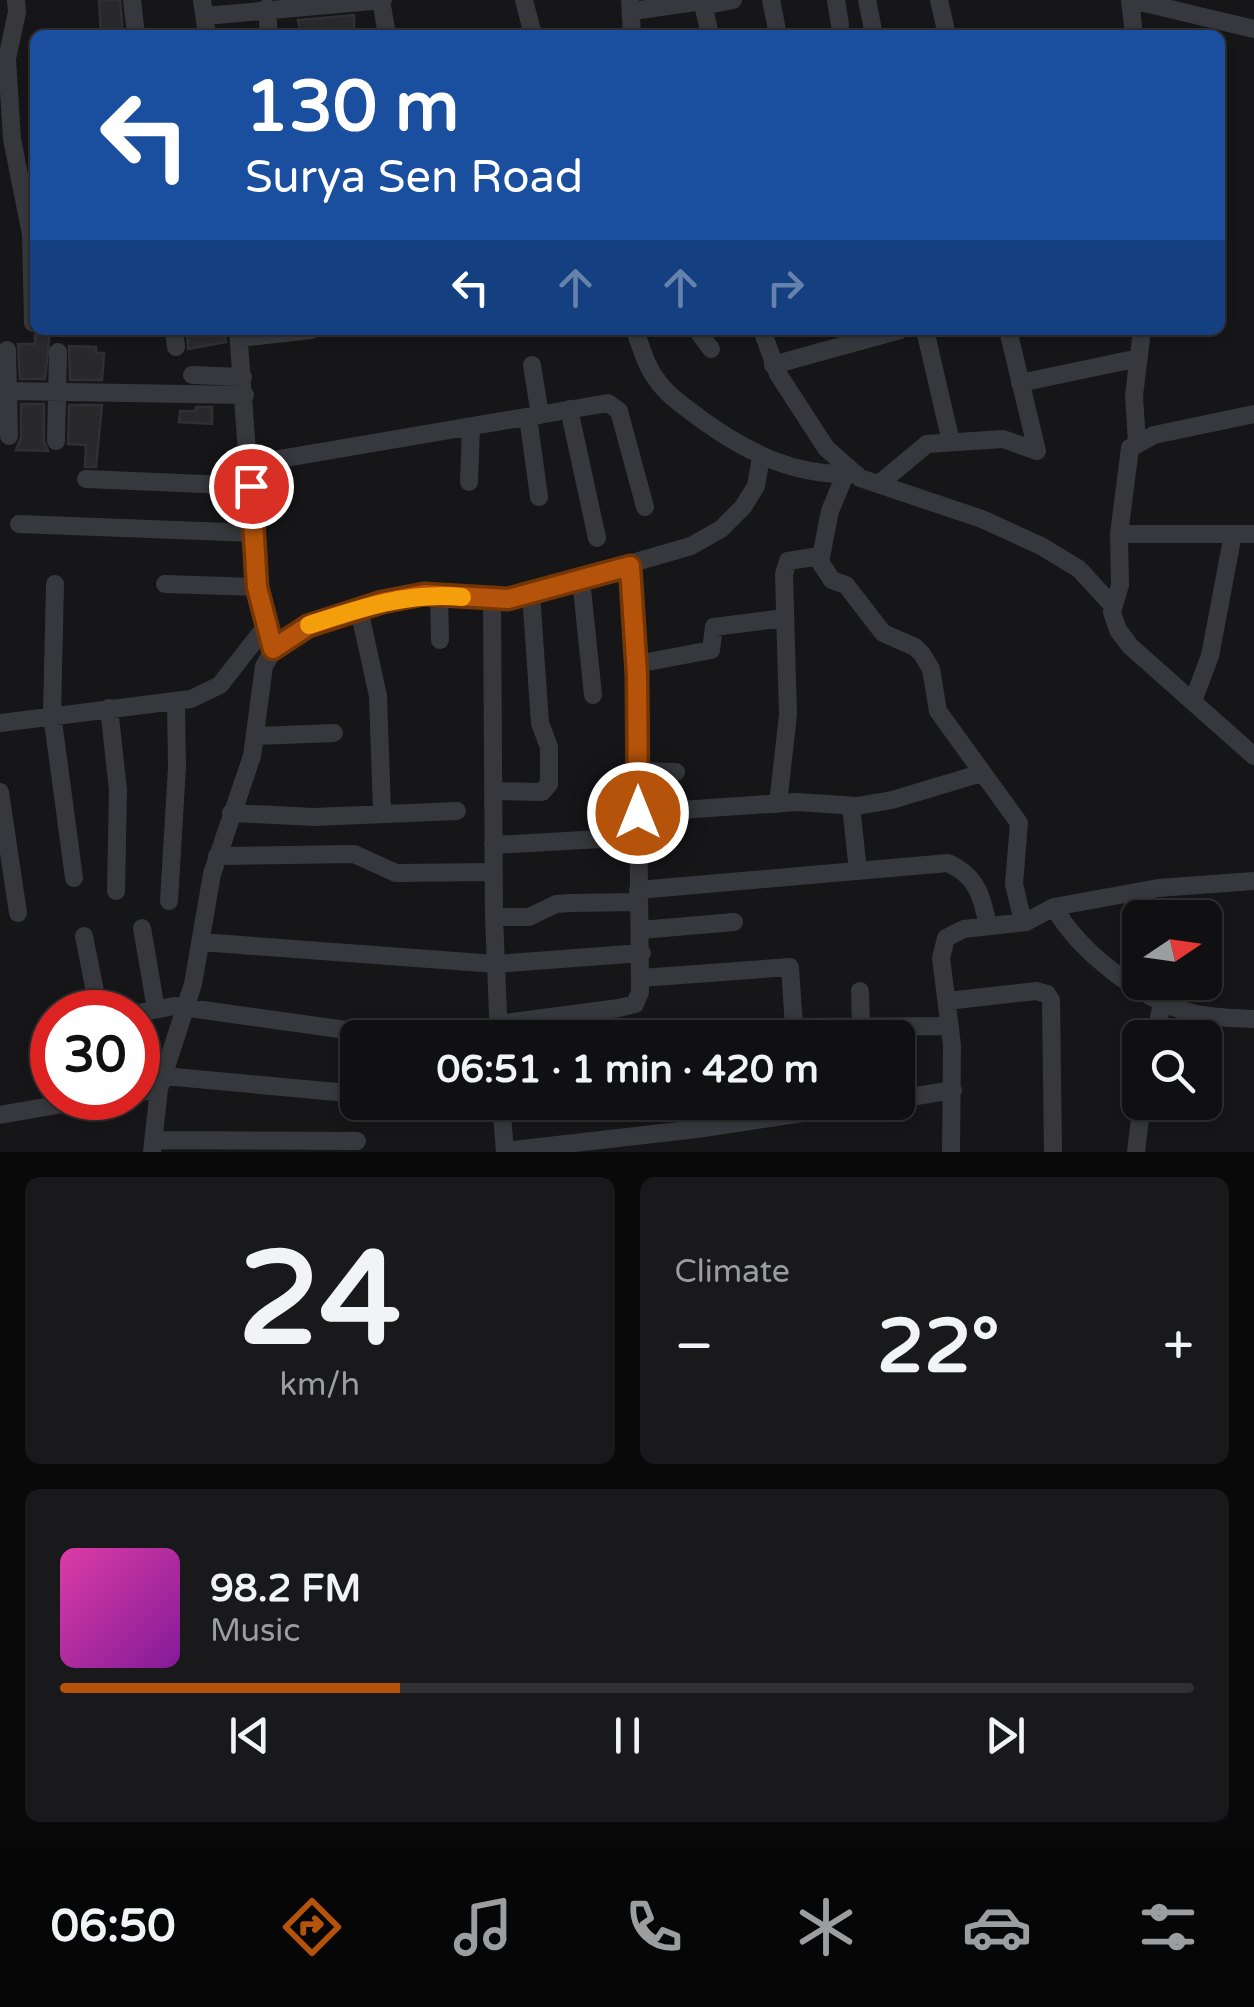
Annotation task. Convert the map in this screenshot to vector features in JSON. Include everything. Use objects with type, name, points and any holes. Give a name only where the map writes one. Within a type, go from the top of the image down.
[{"type":"street","points":[[16,0],[17,12],[3,59],[12,138],[30,229]]},
{"type":"street","points":[[132,0],[135,30]]},
{"type":"street","points":[[205,17],[267,8],[382,0],[386,30]]},
{"type":"street","points":[[524,0],[533,30]]},
{"type":"street","points":[[632,30],[631,5],[733,0]]},
{"type":"street","points":[[771,0],[777,30]]},
{"type":"street","points":[[836,0],[840,25]]},
{"type":"street","points":[[868,0],[873,30]]},
{"type":"street","points":[[939,0],[945,30]]},
{"type":"street","points":[[1134,30],[1131,0],[1254,29]]},
{"type":"street","points":[[702,2],[709,30]]},
{"type":"street","points":[[267,8],[269,30]]},
{"type":"street","points":[[239,335],[257,587],[273,649]]},
{"type":"street","points":[[637,335],[657,381],[680,404],[761,458],[812,474],[850,474],[982,519],[1041,546],[1079,569],[1113,606]]},
{"type":"street","points":[[701,335],[711,349]]},
{"type":"street","points":[[764,335],[774,365],[826,448],[850,474]]},
{"type":"street","points":[[774,365],[882,335]]},
{"type":"street","points":[[927,335],[952,442]]},
{"type":"street","points":[[879,484],[927,444],[1004,439],[1037,451],[1009,335]]},
{"type":"street","points":[[1137,442],[1134,396],[1142,335]]},
{"type":"street","points":[[7,350],[8,436]]},
{"type":"street","points":[[56,441],[58,352]]},
{"type":"street","points":[[1020,383],[1140,358]]},
{"type":"street","points":[[532,365],[539,497]]},
{"type":"street","points":[[192,375],[244,386]]},
{"type":"street","points":[[8,390],[244,386]]},
{"type":"street","points":[[250,464],[569,410],[615,406],[645,507]]},
{"type":"street","points":[[569,410],[597,538]]},
{"type":"street","points":[[1251,745],[1193,701],[1123,637],[1114,621],[1113,606],[1120,585],[1120,534],[1130,448],[1137,442],[1254,414]]},
{"type":"street","points":[[469,482],[471,427]]},
{"type":"street","points":[[357,1141],[152,1146],[161,1082],[185,1009],[217,856],[256,736],[264,666],[273,649],[308,626],[359,609],[424,594],[492,600],[531,594],[691,546],[721,529],[750,496],[761,458]]},
{"type":"street","points":[[850,474],[830,511],[820,556],[832,580],[846,585],[883,633],[922,654],[930,669],[938,711],[1019,823],[1014,884],[1023,922]]},
{"type":"street","points":[[86,479],[251,486]]},
{"type":"street","points":[[19,524],[254,533]]},
{"type":"street","points":[[1120,534],[1254,534]]},
{"type":"street","points":[[1193,701],[1210,656],[1232,534]]},
{"type":"street","points":[[778,804],[788,731],[784,574],[788,561],[820,556]]},
{"type":"street","points":[[557,1020],[635,1004],[641,978],[637,664],[630,566]]},
{"type":"street","points":[[581,579],[592,694]]},
{"type":"street","points":[[55,584],[52,714],[74,878]]},
{"type":"street","points":[[165,584],[257,587]]},
{"type":"street","points":[[494,791],[542,792],[549,784],[549,748],[540,723],[531,594]]},
{"type":"street","points":[[439,595],[440,640]]},
{"type":"street","points":[[492,600],[498,1020]]},
{"type":"street","points":[[359,609],[378,696],[382,811]]},
{"type":"street","points":[[637,664],[711,650],[714,627],[784,618]]},
{"type":"street","points":[[0,724],[52,714],[176,702],[220,685],[266,626]]},
{"type":"street","points":[[169,901],[176,702]]},
{"type":"street","points":[[109,708],[118,790],[116,891]]},
{"type":"street","points":[[256,736],[334,733]]},
{"type":"street","points":[[638,772],[676,772]]},
{"type":"street","points":[[638,813],[778,804],[850,806],[892,800],[982,772]]},
{"type":"street","points":[[0,792],[18,913]]},
{"type":"street","points":[[850,806],[858,870]]},
{"type":"street","points":[[231,813],[314,817],[382,811],[457,811]]},
{"type":"street","points":[[493,845],[638,836]]},
{"type":"street","points":[[217,856],[354,854],[396,873],[494,872]]},
{"type":"street","points":[[494,918],[529,917],[570,902],[948,862],[977,885],[988,926]]},
{"type":"street","points":[[951,1152],[953,1090],[941,958],[944,941],[959,930],[1023,922],[1054,908],[1158,888],[1254,881]]},
{"type":"street","points":[[1054,908],[1078,943],[1162,1003],[1196,1014],[1254,1019]]},
{"type":"street","points":[[642,930],[734,922]]},
{"type":"street","points":[[142,928],[146,990]]},
{"type":"street","points":[[84,936],[95,990]]},
{"type":"street","points":[[201,942],[496,964],[642,954]]},
{"type":"street","points":[[641,978],[790,966],[794,1020]]},
{"type":"street","points":[[947,1000],[1036,990],[1047,994],[1052,1009],[1053,1152]]},
{"type":"street","points":[[860,991],[862,1020]]},
{"type":"street","points":[[1159,1020],[1162,1003]]},
{"type":"street","points":[[160,1009],[174,1006],[340,1030]]},
{"type":"street","points":[[915,1026],[950,1026]]},
{"type":"street","points":[[161,1082],[340,1093]]},
{"type":"street","points":[[915,1096],[953,1090]]},
{"type":"street","points":[[0,1115],[30,1110]]},
{"type":"street","points":[[503,1120],[505,1151],[758,1120]]},
{"type":"street","points":[[1136,1152],[1140,1120]]},
{"type":"building","points":[[99,0],[120,0],[123,30],[101,30]]},
{"type":"building","points":[[354,15],[354,29],[300,30],[298,20]]},
{"type":"building","points":[[35,335],[50,335],[45,379],[20,379],[18,344],[35,344]]},
{"type":"building","points":[[187,335],[225,335],[226,342],[188,349]]},
{"type":"building","points":[[69,346],[96,347],[96,353],[104,353],[102,380],[70,380]]},
{"type":"building","points":[[21,404],[44,404],[44,441],[48,451],[16,450],[21,437]]},
{"type":"building","points":[[69,405],[102,405],[96,467],[85,467],[86,445],[68,444]]},
{"type":"building","points":[[196,407],[212,407],[212,424],[179,422],[180,411],[196,411]]},
{"type":"slow traffic","points":[[309,625],[382,602],[424,594],[462,597]]},
{"type":"route","points":[[251,486],[257,587],[273,649],[308,626],[382,602],[424,594],[508,599],[630,566],[637,675],[638,813]]}]
